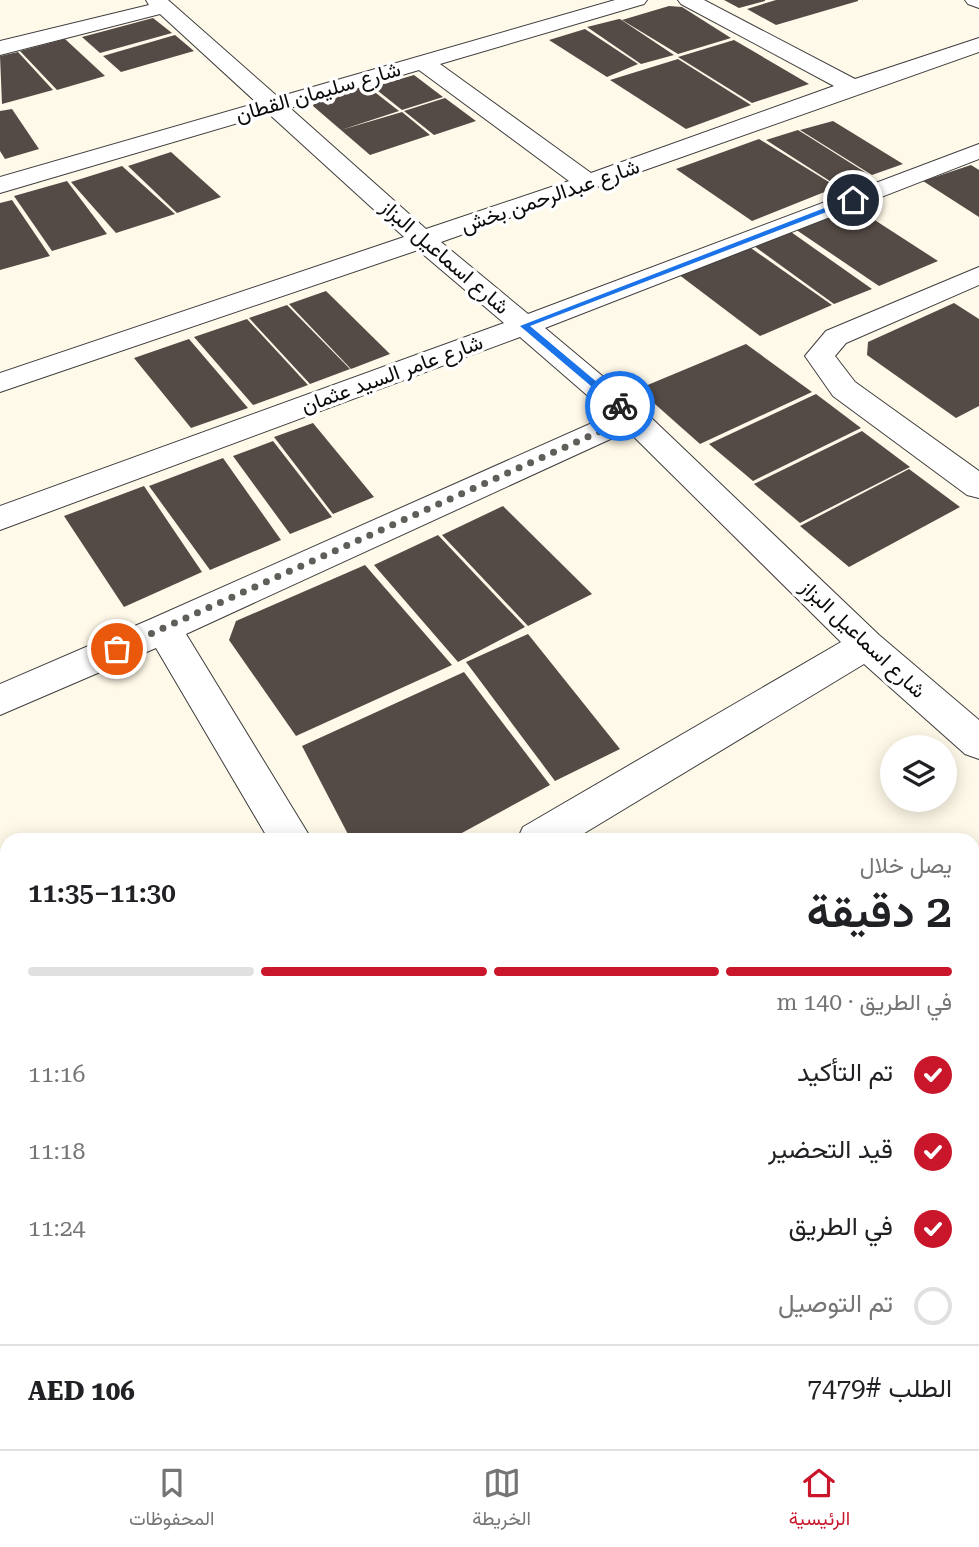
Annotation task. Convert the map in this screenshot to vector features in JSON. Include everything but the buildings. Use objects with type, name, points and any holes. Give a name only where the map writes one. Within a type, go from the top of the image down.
[{"type":"street","name":"شارع سليمان القطان","points":[[0,185],[637,0]]},
{"type":"street","points":[[688,0],[853,87]]},
{"type":"street","points":[[0,48],[160,4]]},
{"type":"street","name":"شارع اسماعيل البزاز","points":[[160,4],[423,240],[632,417],[866,645],[979,743]]},
{"type":"street","name":"شارع عبدالرحمن بخش","points":[[0,383],[423,240],[979,45]]},
{"type":"street","points":[[422,62],[588,183]]},
{"type":"street","name":"شارع عامر السيد عثمان","points":[[0,518],[524,326],[979,151]]},
{"type":"street","points":[[979,275],[836,337],[820,356],[844,389],[979,487]]},
{"type":"street","points":[[0,700],[164,629],[632,417]]},
{"type":"street","points":[[164,629],[286,833]]},
{"type":"street","points":[[550,833],[866,645]]},
{"type":"way so far","points":[[117,649],[632,417],[620,406]]},
{"type":"route","points":[[620,406],[524,326],[853,200]]}]
